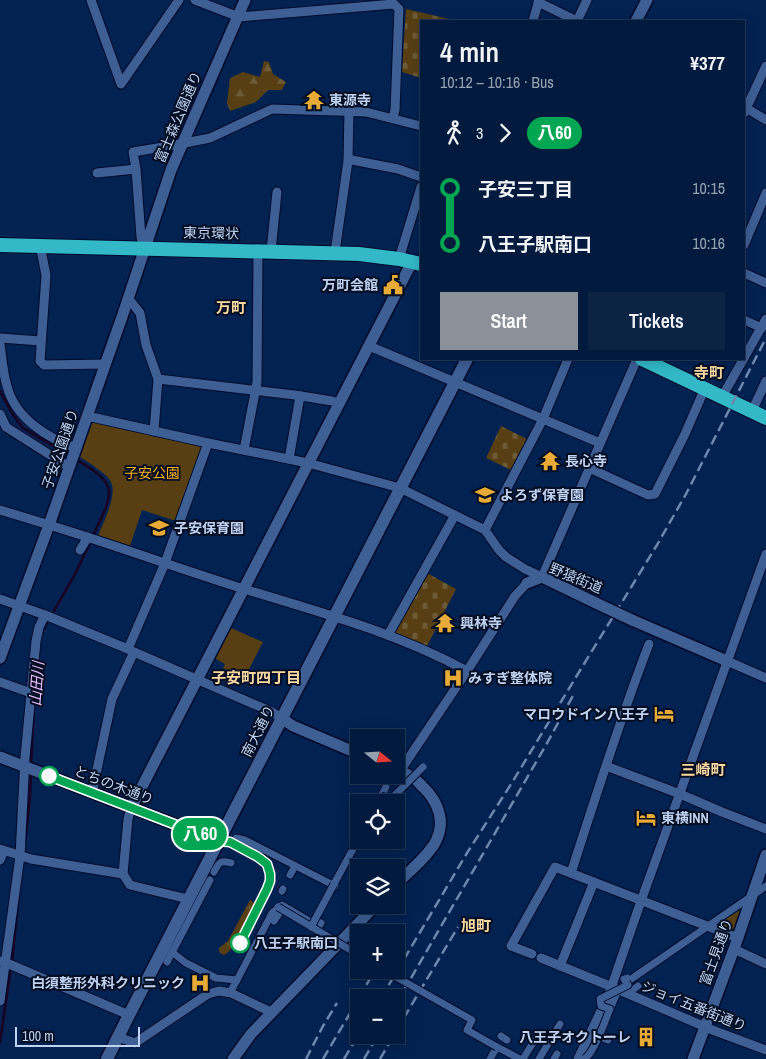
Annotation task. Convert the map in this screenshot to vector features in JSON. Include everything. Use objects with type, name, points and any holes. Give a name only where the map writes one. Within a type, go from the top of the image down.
[{"type":"highway","name":"東京環状","points":[[0,244],[335,252],[411,262]]},
{"type":"highway","points":[[644,360],[766,418]]},
{"type":"main road","name":"南大通り","points":[[118,1037],[466,360]]},
{"type":"main road","points":[[107,1059],[118,1037]]},
{"type":"street","points":[[91,0],[121,84],[179,0]]},
{"type":"street","points":[[195,0],[237,17],[394,4],[399,9],[394,118]]},
{"type":"street","name":"富士森公園通り","points":[[144,248],[171,170],[244,0]]},
{"type":"street","points":[[311,10],[316,0]]},
{"type":"street","points":[[577,20],[587,0]]},
{"type":"street","points":[[637,20],[647,0]]},
{"type":"street","points":[[532,20],[538,1],[574,20]]},
{"type":"street","points":[[766,66],[745,111],[766,120]]},
{"type":"street","points":[[144,248],[141,237],[134,152],[210,138],[272,109],[366,112],[420,126]]},
{"type":"street","points":[[335,252],[348,160],[349,111]]},
{"type":"street","points":[[348,160],[398,170],[420,177]]},
{"type":"street","points":[[97,174],[136,169]]},
{"type":"street","points":[[244,450],[257,382],[265,251],[277,192]]},
{"type":"street","points":[[745,243],[766,193]]},
{"type":"street","points":[[188,899],[130,885],[123,874],[128,819],[131,808],[411,262],[420,195]]},
{"type":"street","points":[[40,245],[46,275],[40,361],[44,365],[106,364]]},
{"type":"street","name":"子安公園通り","points":[[0,658],[106,364],[144,248]]},
{"type":"street","points":[[745,273],[766,283]]},
{"type":"street","points":[[128,298],[140,313],[146,345],[158,379],[154,431]]},
{"type":"street","points":[[745,357],[766,319]]},
{"type":"street","points":[[745,320],[762,328]]},
{"type":"street","points":[[0,338],[41,341]]},
{"type":"street","points":[[0,344],[7,388],[17,408],[36,427],[65,445],[72,458]]},
{"type":"street","points":[[369,346],[600,443]]},
{"type":"street","points":[[485,530],[543,419],[568,360]]},
{"type":"street","points":[[87,416],[308,463],[400,488],[485,530],[506,557],[542,577],[636,360]]},
{"type":"street","points":[[722,397],[743,360]]},
{"type":"street","points":[[158,379],[300,396],[339,403]]},
{"type":"street","points":[[752,411],[766,381]]},
{"type":"street","points":[[589,468],[648,495],[655,494],[685,434],[705,388]]},
{"type":"street","points":[[289,459],[300,396]]},
{"type":"street","points":[[0,414],[6,426],[72,458]]},
{"type":"street","points":[[92,793],[112,699],[165,562],[208,443]]},
{"type":"street","points":[[0,510],[334,616],[388,635],[467,671]]},
{"type":"street","points":[[388,635],[455,515]]},
{"type":"street","points":[[80,550],[91,538]]},
{"type":"street","points":[[584,1059],[589,1056],[641,901],[766,554]]},
{"type":"street","name":"野猿街道","points":[[405,761],[467,671],[515,596],[527,583],[542,577],[632,620],[766,678]]},
{"type":"street","points":[[0,599],[49,616],[131,650],[272,712],[293,726],[350,750]]},
{"type":"street","points":[[0,1001],[24,857],[30,693],[36,641],[39,627],[49,616]]},
{"type":"street","points":[[571,873],[649,644]]},
{"type":"street","points":[[0,682],[30,693]]},
{"type":"street","name":"とちの木通り","points":[[0,757],[218,841]]},
{"type":"street","points":[[606,766],[766,829]]},
{"type":"street","points":[[396,794],[423,767]]},
{"type":"street","name":"野猿街道","points":[[405,774],[412,777],[428,791],[440,813],[440,830],[435,843],[405,875]]},
{"type":"street","points":[[382,794],[386,787]]},
{"type":"street","points":[[236,838],[245,840],[336,886]]},
{"type":"street","points":[[312,926],[336,886],[354,849]]},
{"type":"street","points":[[0,860],[2,850],[24,857],[123,874]]},
{"type":"street","name":"富士見通り","points":[[693,1059],[752,896],[763,872],[766,855]]},
{"type":"street","points":[[214,872],[223,862]]},
{"type":"street","points":[[290,875],[296,866]]},
{"type":"street","points":[[296,866],[334,886],[312,926]]},
{"type":"street","points":[[532,954],[511,946],[555,867],[708,926],[766,964]]},
{"type":"street","points":[[167,962],[210,880]]},
{"type":"street","points":[[560,966],[594,882]]},
{"type":"street","points":[[610,1009],[601,1006],[600,999],[613,989],[629,985],[708,926],[766,886]]},
{"type":"street","points":[[231,993],[236,980],[275,909],[282,905],[312,926]]},
{"type":"street","points":[[274,921],[280,908],[350,949]]},
{"type":"street","points":[[233,1059],[248,1038],[271,1012],[367,914]]},
{"type":"street","points":[[312,926],[321,923]]},
{"type":"street","points":[[172,952],[216,978],[236,980]]},
{"type":"street","name":"ジョイ五番街通り","points":[[541,958],[715,1031],[766,1050]]},
{"type":"street","points":[[7,963],[129,1014]]},
{"type":"street","points":[[400,979],[472,1020],[467,1030],[497,1047],[521,1057],[534,1041]]},
{"type":"street","points":[[578,1059],[596,1034],[610,1009],[616,995],[613,989]]},
{"type":"street","points":[[118,1037],[135,1043],[208,994],[219,991],[231,993],[271,1012]]},
{"type":"street","points":[[535,1059],[560,1024]]},
{"type":"street","points":[[596,1034],[608,1040]]},
{"type":"street","points":[[490,1059],[497,1047]]},
{"type":"green space","points":[[406,9],[454,20],[420,20],[420,78],[402,72]]},
{"type":"green space","points":[[264,61],[269,62],[273,74],[286,82],[282,90],[268,90],[256,102],[230,111],[227,103],[230,78],[243,72],[260,77]]},
{"type":"green space","name":"子安公園","points":[[97,422],[203,445],[176,521],[142,510],[130,546],[98,536],[110,507],[113,491],[112,485],[104,474],[80,457],[91,424]]},
{"type":"green space","points":[[501,426],[531,441],[515,472],[486,458]]},
{"type":"green space","points":[[427,573],[456,589],[427,646],[392,632]]},
{"type":"green space","points":[[229,627],[263,642],[244,679],[223,668],[225,664],[214,658]]},
{"type":"green space","points":[[250,900],[256,904],[242,932],[229,951],[224,955],[220,953],[219,948],[228,941]]},
{"type":"green space","points":[[740,910],[733,932],[715,926]]},
{"type":"waterway","name":"山田川","points":[[0,391],[13,415],[23,428],[70,456]]},
{"type":"waterway","name":"山田川","points":[[75,459],[100,476],[108,486],[109,496],[106,508],[93,536]]},
{"type":"waterway","name":"山田川","points":[[42,633],[91,541]]},
{"type":"waterway","name":"山田川","points":[[37,678],[40,641]]},
{"type":"waterway","name":"山田川","points":[[31,765],[34,703]]},
{"type":"waterway","name":"山田川","points":[[25,843],[31,773]]},
{"type":"waterway","name":"山田川","points":[[12,962],[19,893]]},
{"type":"waterway","name":"山田川","points":[[0,1042],[11,967]]},
{"type":"railway","points":[[386,989],[467,853],[657,545],[686,494],[766,338]]},
{"type":"railway","points":[[405,989],[575,692]]},
{"type":"railway","points":[[405,1016],[458,927]]},
{"type":"railway","points":[[364,989],[370,979]]},
{"type":"railway","points":[[306,1059],[337,1003]]},
{"type":"railway","points":[[323,1059],[350,1013]]},
{"type":"railway","points":[[344,1059],[353,1044]]},
{"type":"railway","points":[[364,1059],[373,1044]]},
{"type":"railway","points":[[380,1059],[389,1044]]},
{"type":"bus line","name":"八60","points":[[49,776],[218,841],[230,842],[267,864],[270,881],[240,943]]},
{"type":"place","name":"東源寺","points":[[314,100]]},
{"type":"place","name":"万町会館","points":[[393,285]]},
{"type":"place","name":"長心寺","points":[[550,461]]},
{"type":"place","name":"よろず保育園","points":[[485,495]]},
{"type":"place","name":"子安保育園","points":[[159,528]]},
{"type":"place","name":"興林寺","points":[[445,623]]},
{"type":"place","name":"みすぎ整体院","points":[[453,678]]},
{"type":"place","name":"マロウドイン八王子","points":[[664,714]]},
{"type":"place","name":"東横INN","points":[[646,818]]},
{"type":"place","name":"八王子駅南口","points":[[240,943]]},
{"type":"place","name":"白須整形外科クリニック","points":[[200,983]]},
{"type":"place","name":"八王子オクトーレ","points":[[646,1037]]},
{"type":"district","name":"万町","points":[[231,308]]},
{"type":"district","name":"寺町","points":[[709,373]]},
{"type":"district","name":"子安町四丁目","points":[[256,678]]},
{"type":"district","name":"三崎町","points":[[703,770]]},
{"type":"district","name":"旭町","points":[[476,926]]}]
